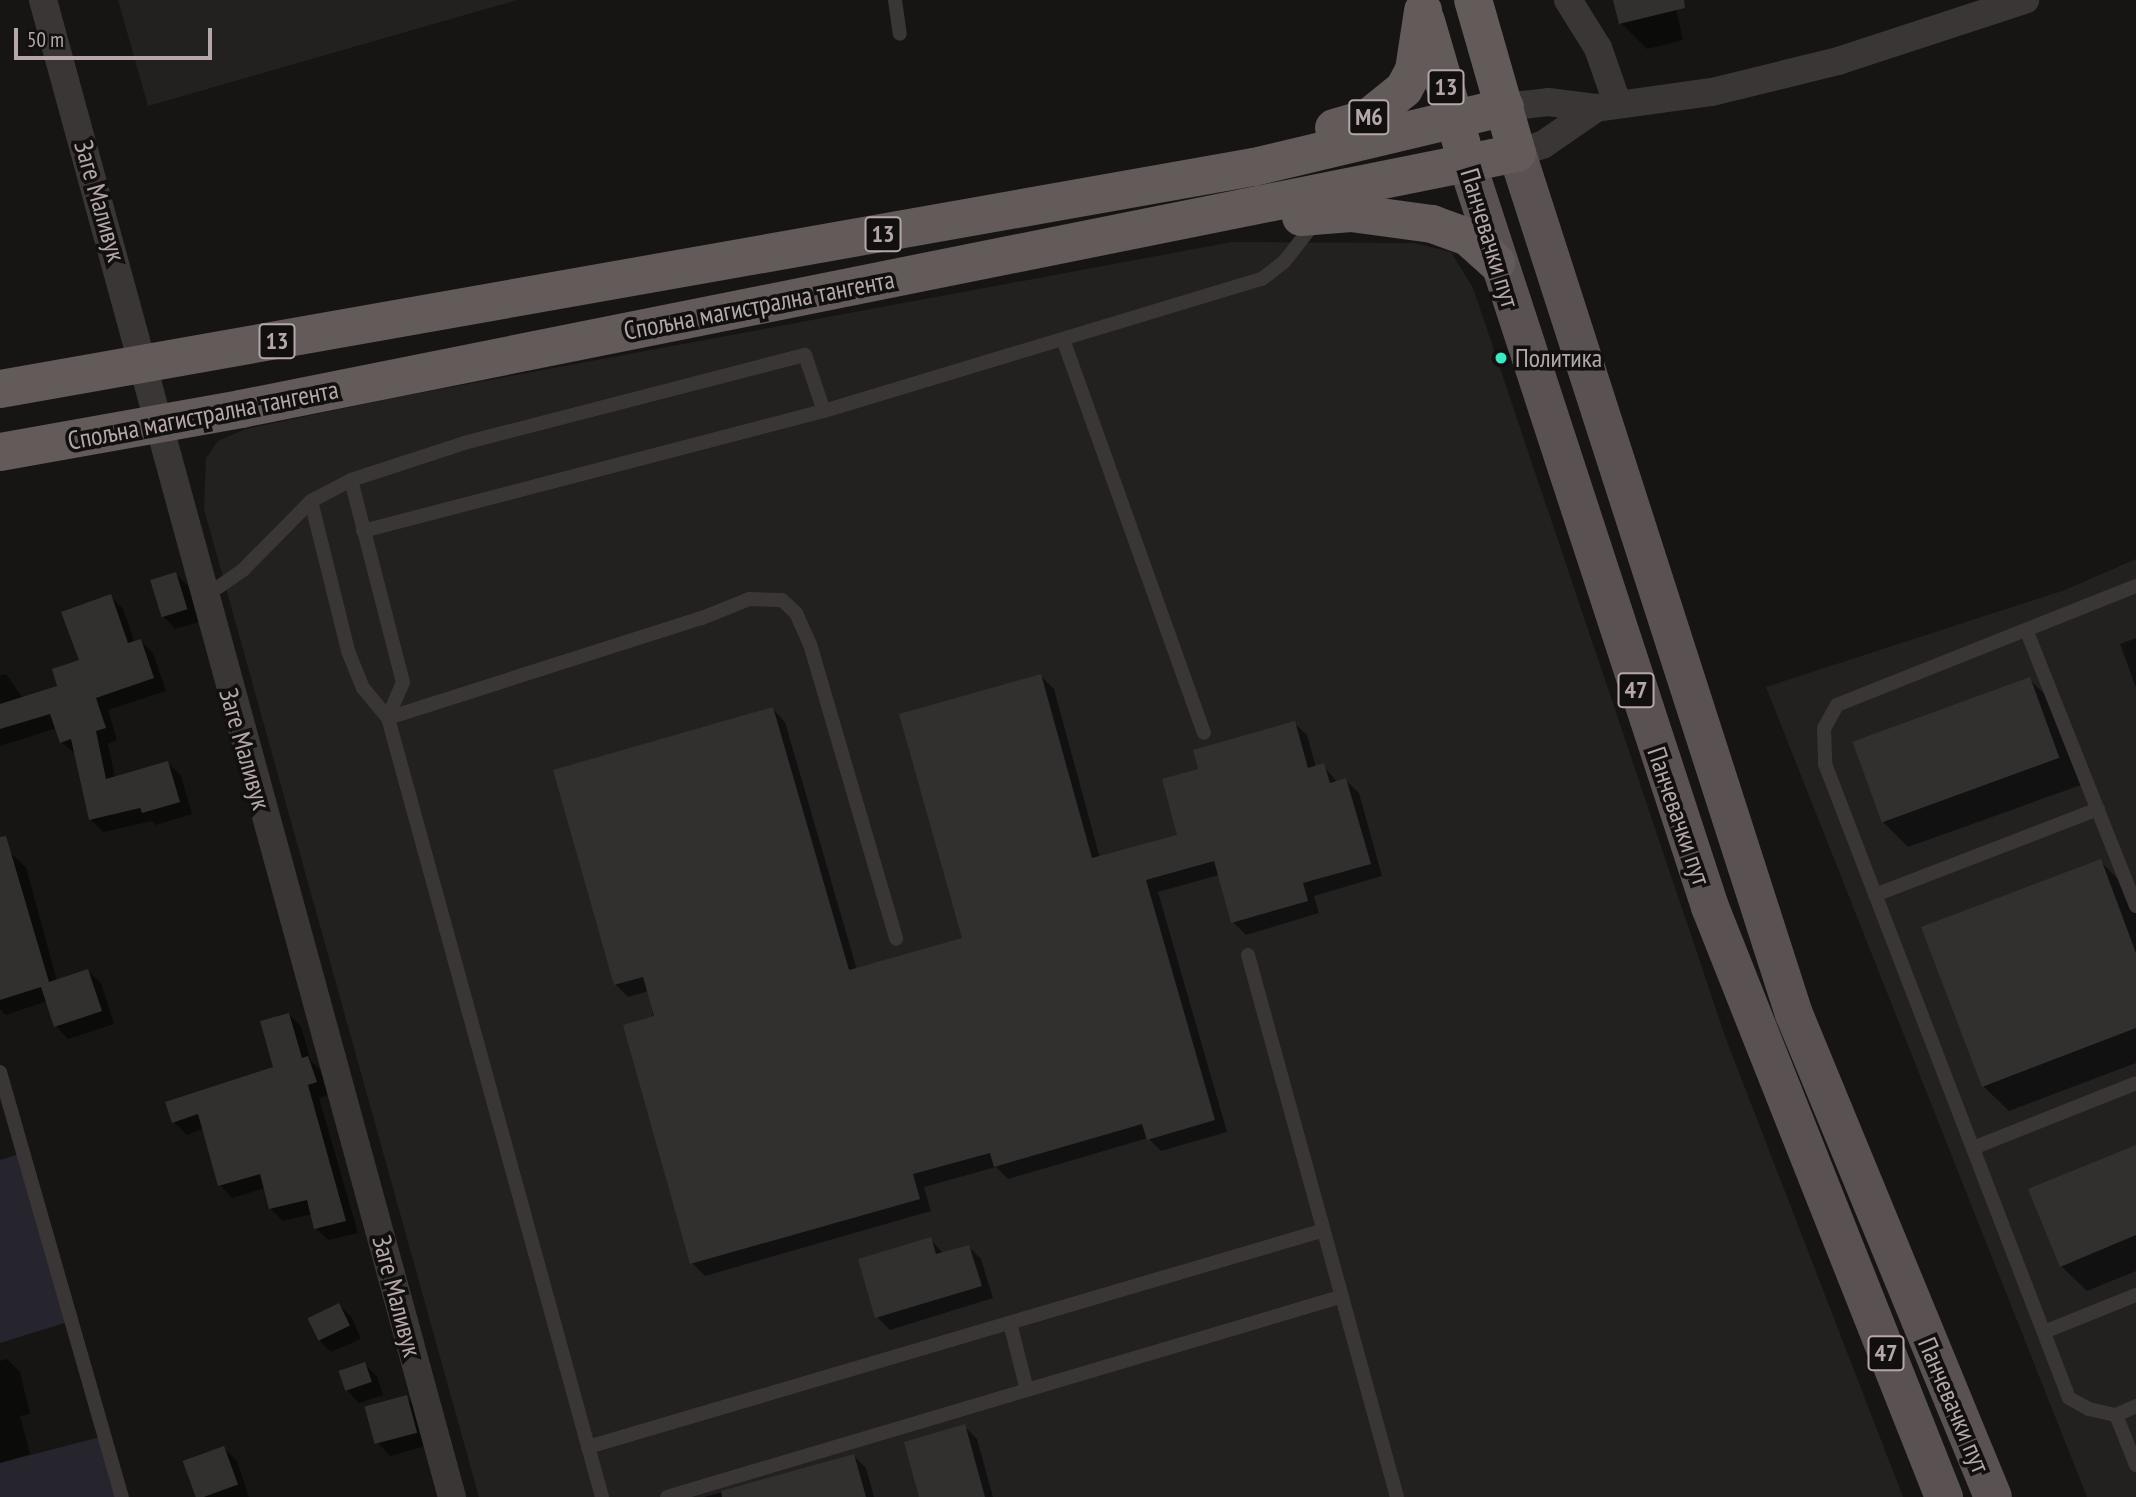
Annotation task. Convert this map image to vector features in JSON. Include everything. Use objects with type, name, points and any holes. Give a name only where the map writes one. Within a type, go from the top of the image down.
[{"type":"highway","name":"Панчевачки пут","points":[[1474,0],[1517,153]]},
{"type":"highway","name":"Панчевачки пут","points":[[1422,5],[1467,163]]},
{"type":"highway","name":"M6","points":[[1254,167],[1315,134],[1368,118],[1391,103],[1414,70],[1422,5]]},
{"type":"highway","name":"Спољна магистрална тангента","points":[[0,389],[1254,167],[1505,107]]},
{"type":"highway","name":"Спољна магистрална тангента","points":[[0,452],[160,424],[1517,153]]},
{"type":"highway","points":[[1206,216],[1245,222],[1321,214],[1432,224],[1468,237],[1496,262]]},
{"type":"main road","name":"Панчевачки пут","points":[[1517,153],[1794,1014],[1993,1497]]},
{"type":"main road","name":"Панчевачки пут","points":[[1467,163],[1496,262],[1710,907],[1944,1497]]},
{"type":"street","name":"Заге Маливук","points":[[43,0],[145,364],[203,597],[452,1497]]},
{"type":"street","points":[[1568,0],[1598,48],[1607,106]]},
{"type":"street","points":[[1505,107],[1548,102],[1607,106],[1712,92],[1838,61],[2025,0]]},
{"type":"street","points":[[1517,153],[1544,144],[1607,106]]},
{"type":"lane","points":[[895,0],[900,34]]},
{"type":"lane","points":[[363,531],[824,411],[1064,342],[1262,279],[1284,262],[1321,214]]},
{"type":"lane","points":[[1064,342],[1204,733]]},
{"type":"lane","points":[[203,597],[243,570],[311,501],[351,480],[574,412],[805,355],[824,411]]},
{"type":"lane","points":[[351,480],[403,682],[388,718]]},
{"type":"lane","points":[[311,501],[348,651],[363,688],[388,718],[602,1497]]},
{"type":"lane","points":[[2136,586],[2027,632],[1837,705],[1824,729],[1825,764],[2069,1398],[2089,1409],[2116,1415],[2136,1406]]},
{"type":"lane","points":[[388,718],[702,618],[749,599],[782,600],[796,613],[810,644],[896,939]]},
{"type":"lane","points":[[2027,632],[2136,906]]},
{"type":"lane","points":[[1875,895],[2098,809]]},
{"type":"lane","points":[[1248,955],[1321,1231],[1397,1497]]},
{"type":"lane","points":[[0,1072],[122,1497]]},
{"type":"lane","points":[[1973,1148],[2136,1083]]},
{"type":"lane","points":[[588,1447],[1321,1231]]},
{"type":"lane","points":[[2043,1332],[2136,1295]]},
{"type":"lane","points":[[667,1497],[1340,1297]]},
{"type":"lane","points":[[1010,1323],[1027,1390]]},
{"type":"lane","points":[[2116,1415],[2136,1465]]},
{"type":"shaded area","points":[[118,0],[517,0],[148,106]]},
{"type":"shaded area","points":[[1232,242],[1414,243],[1451,252],[1473,288],[1726,1039],[1903,1497],[479,1497],[204,509],[206,458],[218,441],[246,429],[398,397]]},
{"type":"shaded area","points":[[2136,559],[2136,1497],[2087,1497],[1766,687],[2065,590]]},
{"type":"shaded area","points":[[23,1153],[71,1321],[0,1343],[0,1160]]},
{"type":"shaded area","points":[[104,1436],[123,1497],[0,1497],[0,1463]]},
{"type":"building","points":[[1613,0],[1684,0],[1685,8],[1619,24]]},
{"type":"building","points":[[176,572],[187,609],[162,617],[150,580]]},
{"type":"building","points":[[111,594],[128,643],[141,639],[154,678],[96,698],[106,728],[96,731],[106,779],[168,761],[180,802],[142,813],[140,808],[89,820],[71,739],[60,743],[50,714],[0,729],[0,704],[57,686],[52,669],[79,660],[61,612]]},
{"type":"building","points":[[1041,674],[1092,858],[1177,835],[1162,779],[1198,769],[1193,750],[1295,721],[1308,768],[1324,763],[1330,783],[1346,778],[1371,864],[1303,883],[1308,901],[1231,923],[1214,861],[1146,880],[1215,1120],[1147,1140],[1142,1124],[994,1167],[990,1153],[913,1174],[920,1199],[690,1264],[623,1025],[654,1016],[643,977],[614,985],[553,770],[773,707],[849,970],[962,938],[899,714]]},
{"type":"building","points":[[2030,677],[2059,758],[1882,822],[1852,742]]},
{"type":"building","points":[[6,836],[49,982],[88,969],[102,1011],[54,1027],[41,987],[0,1000],[0,837]]},
{"type":"building","points":[[2101,859],[2136,953],[2136,1028],[1982,1087],[1921,927]]},
{"type":"building","points":[[289,1013],[302,1058],[308,1056],[317,1082],[308,1085],[346,1221],[314,1229],[307,1200],[269,1209],[260,1174],[218,1186],[198,1114],[172,1123],[165,1102],[273,1067],[260,1021]]},
{"type":"building","points":[[2136,1145],[2136,1235],[2060,1267],[2028,1189]]},
{"type":"building","points":[[931,1237],[936,1254],[969,1245],[982,1286],[875,1318],[858,1259]]},
{"type":"building","points":[[339,1303],[350,1325],[319,1341],[308,1318]]},
{"type":"building","points":[[365,1362],[372,1382],[345,1391],[339,1371]]},
{"type":"building","points":[[407,1395],[417,1433],[375,1444],[364,1406]]},
{"type":"building","points":[[965,1424],[985,1497],[919,1497],[904,1442]]},
{"type":"building","points":[[224,1446],[238,1485],[204,1497],[196,1497],[183,1461]]},
{"type":"building","points":[[854,1454],[866,1497],[722,1497],[721,1491]]},
{"type":"place","name":"Политика","points":[[1501,358]]}]
